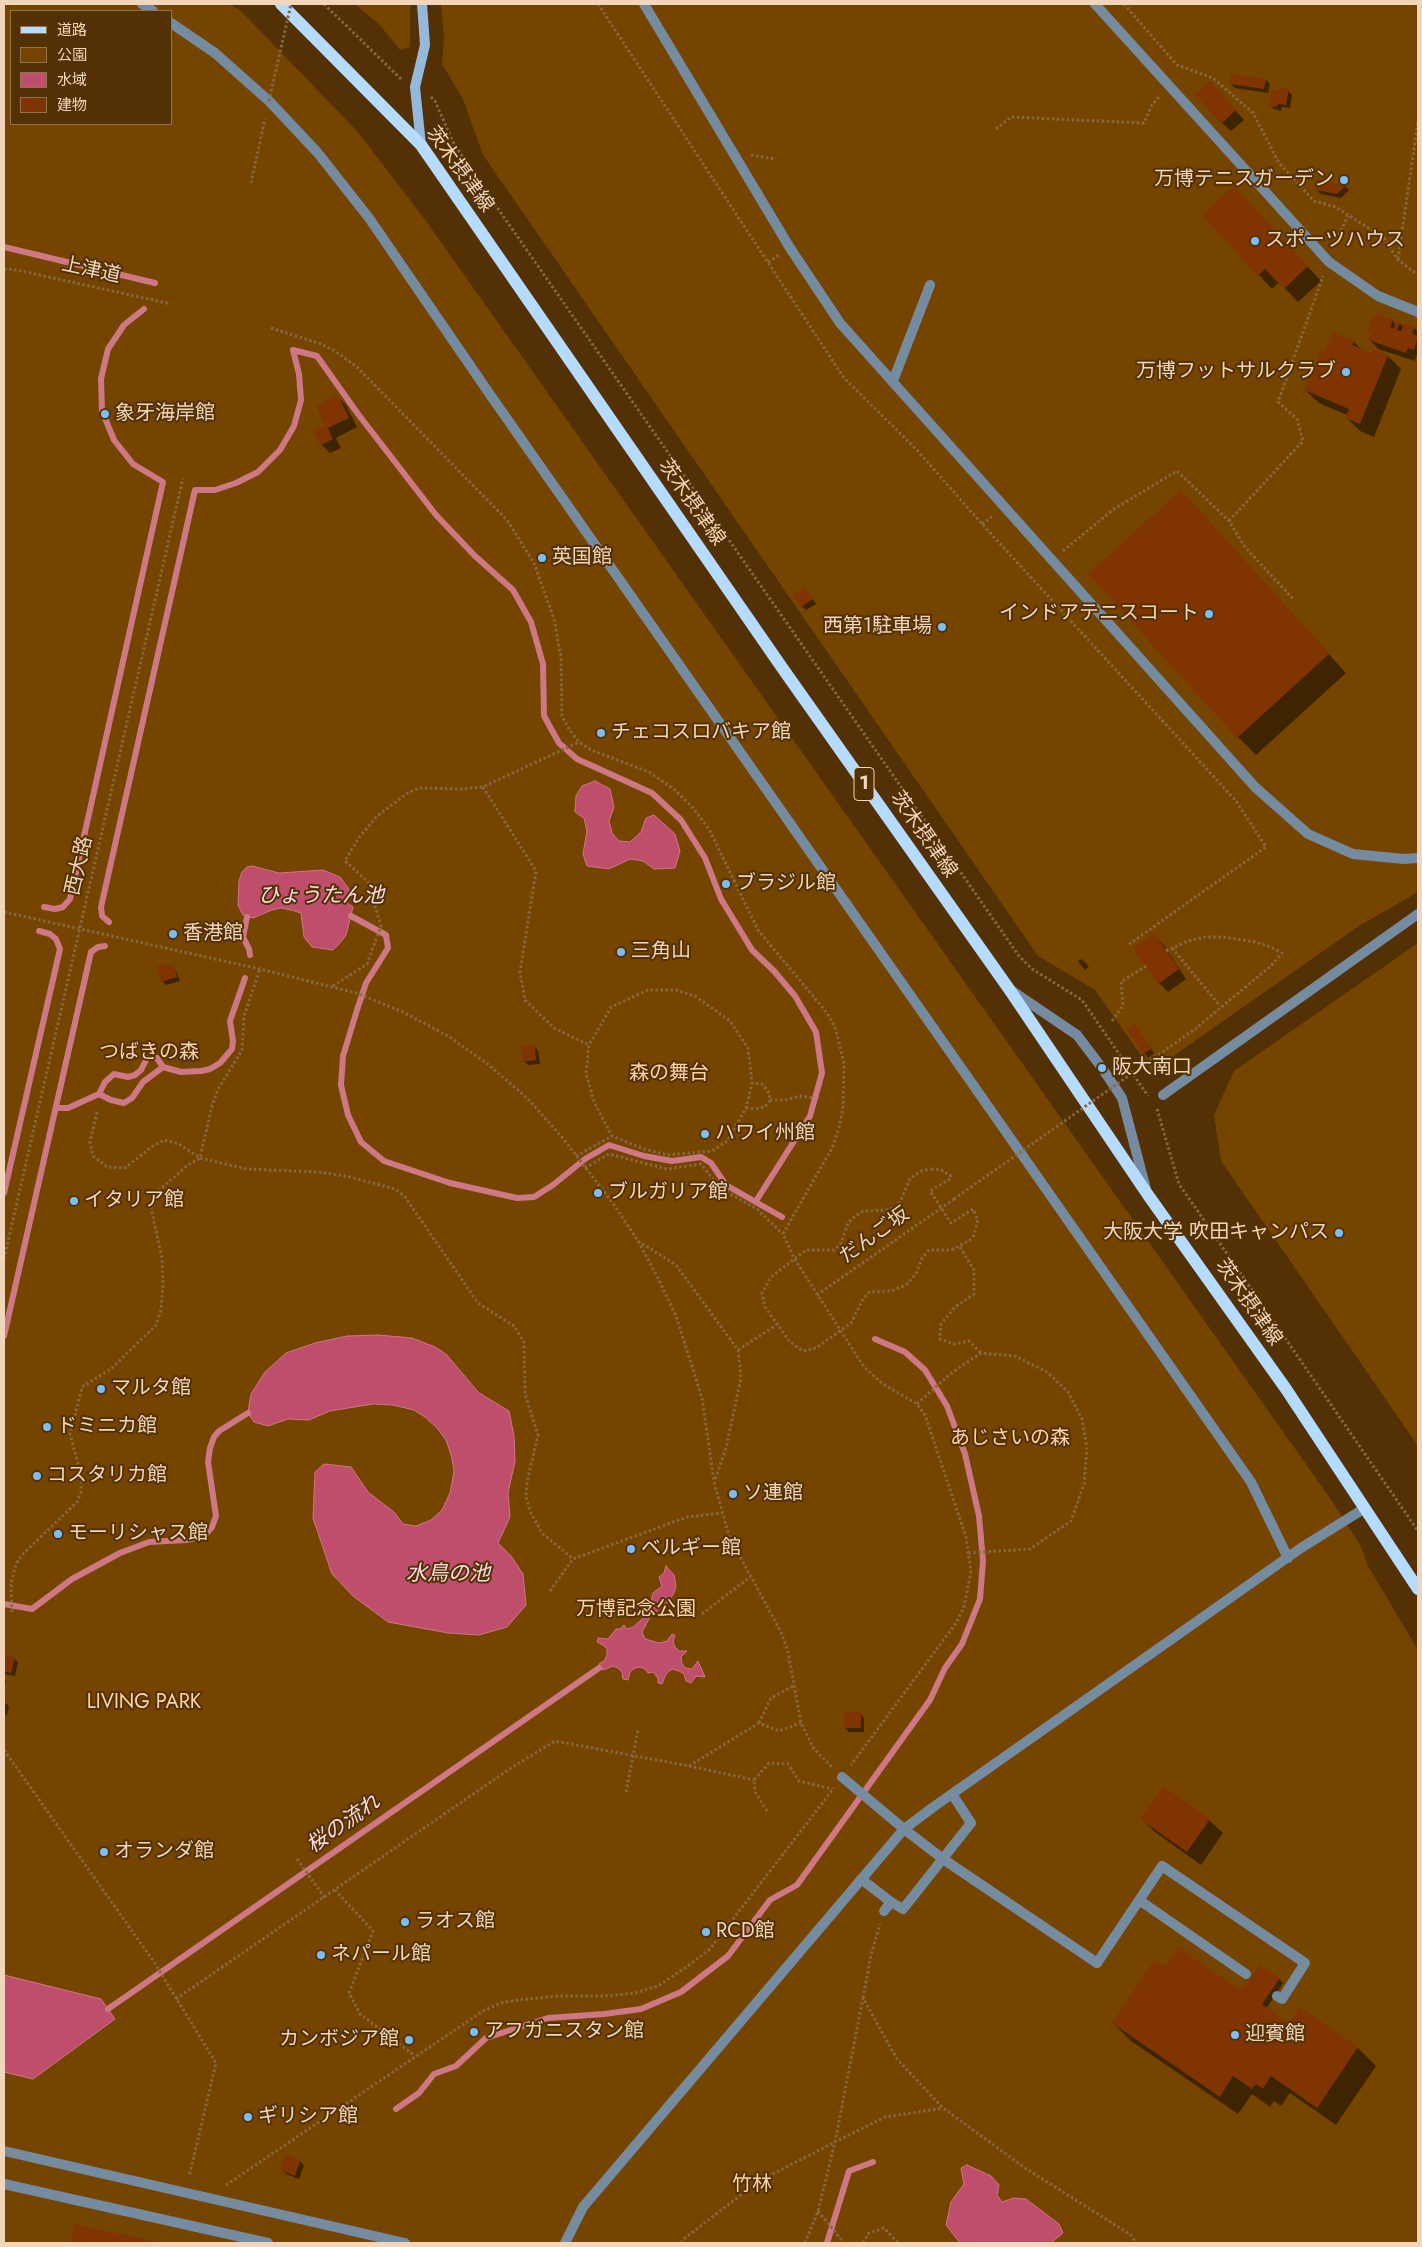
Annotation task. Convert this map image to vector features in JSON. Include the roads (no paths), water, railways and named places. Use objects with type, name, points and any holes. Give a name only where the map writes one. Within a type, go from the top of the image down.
[{"type":"main road","name":"茨木摂津線","points":[[280,4],[421,145],[783,669],[1009,989],[1148,1195],[1286,1389],[1418,1589]]},
{"type":"main road","points":[[421,145],[414,87],[424,45],[422,4]]},
{"type":"lane","points":[[644,4],[790,248],[840,323],[1255,787],[1308,834],[1353,854],[1404,859],[1418,858]]},
{"type":"lane","points":[[1095,4],[1329,262],[1378,296],[1418,312]]},
{"type":"lane","points":[[172,24],[215,53],[269,101],[317,152],[369,218],[502,412],[1251,1482],[1288,1558]]},
{"type":"lane","points":[[892,380],[930,285]]},
{"type":"lane","points":[[1163,1095],[1418,914]]},
{"type":"lane","points":[[1009,989],[1077,1035],[1102,1068],[1122,1098],[1148,1195]]},
{"type":"lane","points":[[566,2243],[583,2207],[904,1829],[1288,1558],[1365,1508]]},
{"type":"lane","points":[[842,1777],[942,1859],[1097,1963],[1162,1866],[1305,1963],[1282,1999],[1277,1996]]},
{"type":"lane","points":[[861,1879],[890,1902],[903,1909],[971,1822],[952,1794]]},
{"type":"lane","points":[[1139,1900],[1246,1974]]},
{"type":"lane","points":[[884,1912],[890,1902]]},
{"type":"lane","points":[[4,2151],[405,2243]]},
{"type":"lane","points":[[4,2184],[268,2243]]},
{"type":"water","points":[[595,781],[610,789],[614,807],[609,821],[612,833],[619,841],[630,842],[641,832],[646,818],[654,815],[675,834],[680,851],[675,868],[654,869],[643,861],[630,859],[609,869],[587,866],[583,854],[587,831],[584,818],[575,812],[576,796],[582,786]]},
{"type":"water","name":"ひょうたん池","points":[[252,866],[279,873],[323,870],[340,877],[349,889],[347,903],[353,907],[346,935],[339,944],[333,950],[312,947],[304,937],[301,913],[281,908],[253,918],[243,915],[238,905],[239,881],[242,872],[247,867]]},
{"type":"water","name":"水鳥の池","points":[[378,1335],[412,1338],[435,1347],[446,1354],[479,1393],[509,1411],[514,1436],[515,1461],[508,1493],[510,1517],[498,1543],[511,1556],[523,1574],[526,1605],[507,1627],[479,1635],[448,1633],[388,1622],[353,1596],[332,1574],[313,1518],[315,1472],[324,1464],[351,1467],[368,1492],[395,1513],[403,1524],[416,1526],[431,1520],[442,1510],[450,1493],[454,1472],[446,1440],[425,1417],[414,1410],[393,1405],[373,1404],[330,1411],[309,1420],[288,1419],[268,1426],[254,1422],[248,1413],[251,1394],[265,1372],[286,1353],[315,1343],[347,1336]]},
{"type":"water","points":[[666,1566],[674,1575],[676,1586],[674,1593],[668,1602],[650,1617],[642,1632],[645,1639],[659,1643],[667,1641],[672,1634],[675,1635],[673,1642],[675,1647],[679,1651],[687,1651],[681,1657],[682,1664],[685,1668],[692,1669],[698,1661],[705,1677],[696,1676],[691,1683],[686,1681],[684,1674],[672,1669],[666,1674],[662,1684],[658,1683],[658,1678],[653,1672],[648,1673],[640,1667],[630,1672],[628,1680],[623,1679],[622,1672],[618,1668],[613,1666],[603,1670],[599,1668],[599,1664],[605,1660],[607,1649],[597,1642],[598,1638],[608,1639],[616,1629],[620,1629],[624,1625],[627,1629],[633,1627],[648,1614],[653,1593],[662,1586],[659,1577],[664,1573]]},
{"type":"water","points":[[4,1975],[101,1999],[115,2019],[33,2079],[4,2072]]},
{"type":"water","points":[[967,2165],[991,2176],[999,2185],[997,2195],[1002,2202],[1014,2198],[1026,2199],[1059,2224],[1063,2233],[1051,2243],[960,2243],[946,2225],[951,2202],[964,2184],[961,2168]]},
{"type":"waterway","points":[[4,247],[155,283]]},
{"type":"waterway","points":[[44,907],[55,909],[63,907],[70,899],[163,482],[133,464],[114,440],[102,411],[101,379],[108,349],[124,325],[144,309]]},
{"type":"waterway","points":[[109,922],[102,916],[101,907],[195,490],[215,490],[236,483],[258,472],[280,450],[294,426],[301,400],[299,374],[293,350],[317,356],[358,414],[436,515],[475,556],[513,590],[531,622],[543,664],[544,716],[559,743],[577,759],[652,793],[681,820],[705,858],[721,899],[752,950],[774,971],[795,996],[816,1032],[822,1073],[810,1116],[756,1201]]},
{"type":"waterway","points":[[351,916],[386,935],[388,948],[366,983],[343,1056],[341,1085],[348,1115],[361,1142],[384,1161],[450,1183],[517,1198],[534,1197],[553,1185],[585,1159],[609,1145],[644,1156],[672,1161],[701,1157],[711,1163],[726,1185],[782,1217]]},
{"type":"waterway","points":[[247,917],[243,937],[250,955]]},
{"type":"waterway","points":[[4,1193],[60,949],[56,939],[50,934],[39,931]]},
{"type":"waterway","points":[[4,1336],[91,952],[98,947],[105,946]]},
{"type":"waterway","points":[[56,1108],[68,1108],[99,1094],[105,1082],[114,1074],[128,1077],[135,1075],[141,1070],[147,1058],[157,1058],[163,1067],[181,1072],[210,1069],[220,1063],[232,1049],[233,1041],[230,1021],[245,978]]},
{"type":"waterway","points":[[99,1094],[111,1100],[124,1103],[132,1098],[143,1082],[163,1067]]},
{"type":"waterway","points":[[396,2109],[419,2093],[434,2074],[456,2066],[486,2038],[548,2018],[641,2009],[681,1992],[728,1956],[770,1900],[797,1885],[930,1700],[945,1668],[962,1644],[980,1599],[983,1561],[979,1516],[965,1454],[947,1406],[925,1370],[905,1352],[875,1339]]},
{"type":"waterway","points":[[4,1604],[32,1609],[72,1579],[120,1553],[149,1542],[186,1540],[206,1534],[212,1527],[216,1516],[208,1462],[210,1448],[214,1437],[219,1431],[248,1413]]},
{"type":"waterway","name":"桜の流れ","points":[[108,2009],[599,1668]]},
{"type":"waterway","points":[[827,2243],[849,2171],[873,2162]]},
{"type":"place","name":"万博テニスガーデン","points":[[1344,180]]},
{"type":"place","name":"スポーツハウス","points":[[1255,241]]},
{"type":"place","name":"万博フットサルクラブ","points":[[1346,372]]},
{"type":"place","name":"象牙海岸館","points":[[105,414]]},
{"type":"place","name":"英国館","points":[[542,558]]},
{"type":"place","name":"インドアテニスコート","points":[[1209,614]]},
{"type":"place","name":"西第1駐車場","points":[[942,627]]},
{"type":"place","name":"チェコスロバキア館","points":[[601,733]]},
{"type":"place","name":"ブラジル館","points":[[726,884]]},
{"type":"place","name":"香港館","points":[[173,934]]},
{"type":"place","name":"三角山","points":[[621,952]]},
{"type":"place","name":"阪大南口","points":[[1102,1068]]},
{"type":"place","name":"ハワイ州館","points":[[705,1134]]},
{"type":"place","name":"ブルガリア館","points":[[598,1193]]},
{"type":"place","name":"イタリア館","points":[[74,1201]]},
{"type":"place","name":"大阪大学 吹田キャンパス","points":[[1339,1233]]},
{"type":"place","name":"マルタ館","points":[[101,1389]]},
{"type":"place","name":"ドミニカ館","points":[[47,1427]]},
{"type":"place","name":"コスタリカ館","points":[[37,1476]]},
{"type":"place","name":"ソ連館","points":[[733,1494]]},
{"type":"place","name":"モーリシャス館","points":[[58,1534]]},
{"type":"place","name":"ベルギー館","points":[[631,1549]]},
{"type":"place","name":"オランダ館","points":[[104,1852]]},
{"type":"place","name":"ラオス館","points":[[405,1922]]},
{"type":"place","name":"RCD館","points":[[706,1932]]},
{"type":"place","name":"ネパール館","points":[[321,1955]]},
{"type":"place","name":"アフガニスタン館","points":[[474,2032]]},
{"type":"place","name":"迎賓館","points":[[1235,2035]]},
{"type":"place","name":"カンボジア館","points":[[409,2040]]},
{"type":"place","name":"ギリシア館","points":[[248,2117]]},
{"type":"park label","name":"つばきの森","points":[[149,1053]]},
{"type":"park label","name":"森の舞台","points":[[669,1074]]},
{"type":"park label","name":"あじさいの森","points":[[1010,1439]]},
{"type":"park label","name":"万博記念公園","points":[[636,1610]]},
{"type":"park label","name":"LIVING PARK","points":[[144,1703]]},
{"type":"park label","name":"竹林","points":[[752,2185]]}]
